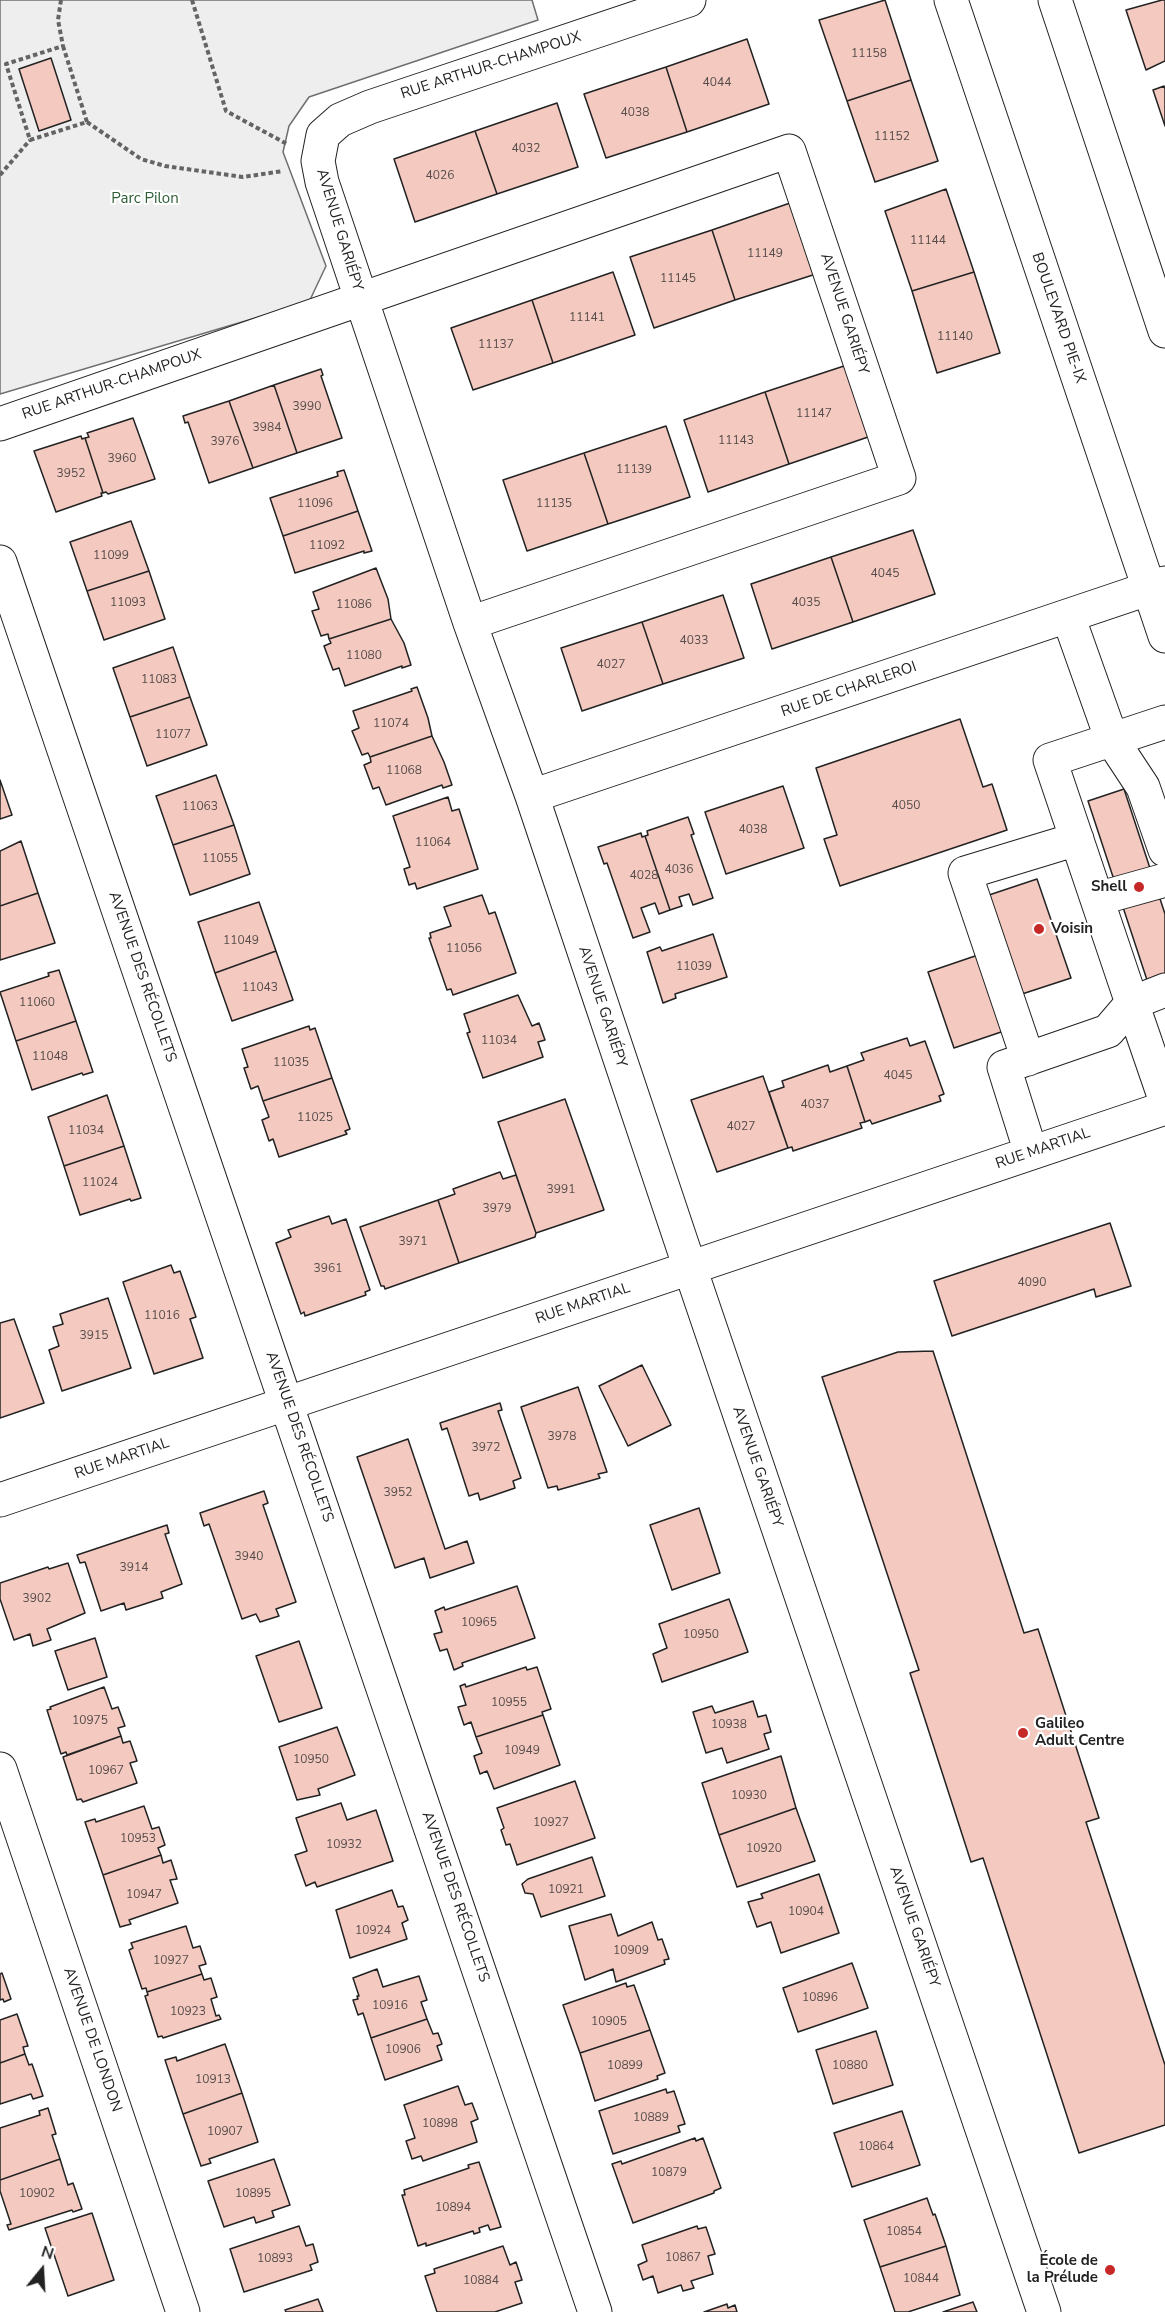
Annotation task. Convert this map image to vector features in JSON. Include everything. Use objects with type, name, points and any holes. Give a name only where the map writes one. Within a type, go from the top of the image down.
[{"type":"street","name":"BOULEVARD PIE-IX","points":[[951,0],[1157,586],[1165,636]]},
{"type":"street","points":[[1055,0],[1165,331]]},
{"type":"street","name":"RUE ARTHUR-CHAMPOUX","points":[[318,160],[323,135],[340,120],[370,107],[668,3]]},
{"type":"street","name":"AVENUE GARIÉPY","points":[[361,300],[789,151],[793,162],[898,478],[470,623]]},
{"type":"street","name":"AVENUE GARIÉPY","points":[[318,160],[322,182],[361,300],[470,623],[532,796],[1044,2312]]},
{"type":"street","name":"RUE ARTHUR-CHAMPOUX","points":[[0,424],[361,300]]},
{"type":"street","name":"AVENUE DES RÉCOLLETS","points":[[0,562],[595,2312]]},
{"type":"street","name":"RUE DE CHARLEROI","points":[[532,796],[1157,586]]},
{"type":"street","points":[[1068,616],[1112,740],[1143,787],[1165,850]]},
{"type":"street","points":[[1165,722],[1050,760],[1165,1099]]},
{"type":"street","points":[[1028,1059],[965,873],[1077,839]]},
{"type":"street","points":[[1097,899],[1165,880]]},
{"type":"street","points":[[1031,1153],[1004,1067],[1108,1031],[1132,1002],[1165,990]]},
{"type":"street","name":"RUE MARTIAL","points":[[0,1500],[1165,1108]]},
{"type":"street","name":"AVENUE DE LONDON","points":[[0,1769],[183,2312]]},
{"type":"path","points":[[61,0],[58,20],[63,46],[87,122],[141,159],[198,172],[243,177],[273,174],[318,160]]},
{"type":"path","points":[[192,0],[226,111],[318,160]]},
{"type":"path","points":[[30,140],[6,64],[63,46]]},
{"type":"path","points":[[0,175],[30,140],[87,122]]},
{"type":"green space","name":"Parc Pilon","points":[[0,0],[532,0],[538,20],[309,97],[289,126],[283,152],[326,266],[309,302],[0,394]]},
{"type":"building","points":[[885,0],[911,80],[847,101],[819,20]]},
{"type":"building","points":[[1165,0],[1165,61],[1146,70],[1126,10]]},
{"type":"building","points":[[747,39],[769,104],[687,132],[666,67]]},
{"type":"building","points":[[51,58],[71,120],[39,131],[19,69]]},
{"type":"building","points":[[666,67],[687,132],[606,158],[584,94]]},
{"type":"building","points":[[911,80],[938,161],[875,182],[847,101]]},
{"type":"building","points":[[1164,86],[1165,89],[1165,126],[1153,90]]},
{"type":"building","points":[[557,103],[578,167],[497,194],[475,131]]},
{"type":"building","points":[[475,131],[497,194],[415,222],[394,159]]},
{"type":"building","points":[[946,189],[974,272],[912,291],[885,211]]},
{"type":"building","points":[[793,202],[816,274],[735,300],[712,230]]},
{"type":"building","points":[[712,230],[735,300],[654,328],[630,257]]},
{"type":"building","points":[[613,272],[635,335],[553,363],[532,300]]},
{"type":"building","points":[[974,272],[1000,353],[937,373],[912,291]]},
{"type":"building","points":[[532,300],[553,363],[473,390],[451,328]]},
{"type":"building","points":[[847,365],[871,436],[789,464],[765,392]]},
{"type":"building","points":[[321,369],[323,375],[321,376],[342,438],[297,453],[274,385]]},
{"type":"building","points":[[274,385],[297,453],[253,468],[229,401]]},
{"type":"building","points":[[765,392],[789,464],[708,492],[684,420]]},
{"type":"building","points":[[229,401],[253,468],[209,483],[188,422],[185,423],[183,416]]},
{"type":"building","points":[[133,418],[155,479],[108,494],[103,493],[85,438],[89,437],[87,433]]},
{"type":"building","points":[[666,426],[690,497],[608,524],[584,453]]},
{"type":"building","points":[[81,436],[82,439],[85,438],[103,493],[101,493],[102,496],[56,512],[34,451]]},
{"type":"building","points":[[584,453],[608,524],[527,551],[503,480]]},
{"type":"building","points":[[344,470],[358,511],[283,536],[270,498],[338,476],[337,472]]},
{"type":"building","points":[[358,511],[372,551],[364,553],[364,551],[295,573],[283,536]]},
{"type":"building","points":[[131,521],[149,571],[87,591],[70,542]]},
{"type":"building","points":[[913,530],[935,594],[853,622],[831,557]]},
{"type":"building","points":[[831,557],[853,622],[772,649],[751,584]]},
{"type":"building","points":[[376,568],[388,599],[391,619],[329,639],[328,634],[321,636],[312,611],[319,609],[313,592]]},
{"type":"building","points":[[149,571],[165,619],[104,640],[87,591]]},
{"type":"building","points":[[723,595],[744,658],[663,684],[642,622]]},
{"type":"building","points":[[391,619],[404,643],[411,665],[345,686],[339,668],[333,670],[324,646],[331,643],[329,639]]},
{"type":"building","points":[[642,622],[663,684],[582,711],[561,648]]},
{"type":"building","points":[[173,647],[190,697],[130,717],[113,668]]},
{"type":"building","points":[[417,687],[432,736],[370,757],[368,753],[362,755],[352,731],[359,728],[353,711],[412,691],[411,689]]},
{"type":"building","points":[[190,697],[207,745],[147,766],[130,717]]},
{"type":"building","points":[[960,719],[983,787],[992,784],[1007,830],[840,886],[824,839],[837,835],[816,768]]},
{"type":"building","points":[[432,736],[452,785],[443,788],[442,785],[386,805],[379,787],[373,789],[364,765],[371,762],[370,757]]},
{"type":"building","points":[[216,775],[234,825],[173,845],[156,796]]},
{"type":"building","points":[[0,780],[12,815],[0,819]]},
{"type":"building","points":[[783,786],[804,848],[726,874],[705,812]]},
{"type":"building","points":[[1124,789],[1165,914],[1165,974],[1147,980],[1088,801]]},
{"type":"building","points":[[448,797],[452,811],[459,809],[478,869],[417,889],[415,883],[409,885],[404,869],[410,867],[393,816]]},
{"type":"building","points":[[688,817],[694,834],[691,835],[713,898],[693,905],[689,894],[679,897],[682,906],[670,910],[645,836],[648,835],[647,831]]},
{"type":"building","points":[[234,825],[250,874],[190,895],[173,845]]},
{"type":"building","points":[[641,833],[642,837],[645,836],[670,910],[659,914],[655,903],[641,908],[650,932],[633,938],[607,863],[604,864],[598,847]]},
{"type":"building","points":[[21,841],[38,893],[0,906],[0,851]]},
{"type":"building","points":[[1037,879],[1071,978],[1019,995],[986,896]]},
{"type":"building","points":[[38,893],[55,943],[0,960],[0,906]]},
{"type":"building","points":[[482,895],[489,914],[495,912],[516,973],[453,995],[451,989],[447,990],[429,938],[431,938],[430,933],[451,926],[444,907]]},
{"type":"building","points":[[259,902],[276,951],[215,973],[198,922]]},
{"type":"building","points":[[713,934],[727,977],[675,994],[676,998],[663,1003],[647,952],[660,947],[662,951]]},
{"type":"building","points":[[276,951],[293,1000],[232,1021],[215,973]]},
{"type":"building","points":[[978,955],[1004,1031],[954,1048],[928,972]]},
{"type":"building","points":[[59,970],[76,1021],[16,1041],[0,992],[49,976],[48,973]]},
{"type":"building","points":[[518,995],[532,1026],[539,1023],[545,1040],[538,1042],[543,1057],[483,1078],[467,1033],[470,1032],[464,1014]]},
{"type":"building","points":[[76,1021],[93,1072],[83,1075],[82,1073],[32,1090],[16,1041]]},
{"type":"building","points":[[309,1026],[310,1030],[315,1028],[332,1078],[263,1101],[258,1086],[251,1089],[244,1068],[248,1067],[242,1049]]},
{"type":"building","points":[[907,1038],[910,1046],[925,1041],[944,1094],[939,1096],[941,1101],[872,1124],[870,1120],[865,1122],[847,1066],[864,1060],[861,1053]]},
{"type":"building","points":[[828,1065],[830,1072],[847,1066],[865,1122],[860,1123],[862,1128],[793,1151],[792,1147],[788,1148],[769,1092],[784,1087],[782,1081]]},
{"type":"building","points":[[763,1076],[788,1148],[717,1172],[691,1100]]},
{"type":"building","points":[[332,1078],[350,1129],[345,1131],[347,1134],[279,1157],[273,1139],[269,1141],[262,1120],[269,1117],[263,1101]]},
{"type":"building","points":[[107,1095],[124,1146],[64,1166],[48,1117]]},
{"type":"building","points":[[565,1099],[604,1210],[536,1233],[498,1122]]},
{"type":"building","points":[[124,1146],[141,1198],[131,1201],[130,1199],[80,1215],[64,1166]]},
{"type":"building","points":[[500,1172],[503,1179],[516,1175],[536,1233],[535,1237],[459,1263],[438,1200],[455,1194],[453,1189]]},
{"type":"building","points":[[438,1200],[459,1263],[385,1289],[381,1286],[360,1227]]},
{"type":"building","points":[[329,1216],[332,1224],[346,1219],[370,1290],[365,1292],[366,1295],[305,1316],[304,1312],[301,1314],[276,1243],[291,1237],[288,1230]]},
{"type":"building","points":[[1110,1223],[1131,1286],[1096,1297],[1094,1289],[952,1336],[934,1281]]},
{"type":"building","points":[[171,1265],[174,1273],[180,1271],[196,1317],[190,1319],[203,1358],[154,1374],[123,1282]]},
{"type":"building","points":[[108,1298],[131,1368],[62,1391],[49,1350],[59,1346],[53,1327],[63,1324],[60,1314]]},
{"type":"building","points":[[14,1319],[44,1403],[0,1418],[0,1323]]},
{"type":"building","points":[[933,1351],[1024,1633],[1038,1629],[1099,1818],[1086,1822],[1165,2065],[1165,2125],[1079,2153],[983,1858],[971,1862],[910,1673],[919,1670],[822,1377],[898,1352]]},
{"type":"building","points":[[642,1365],[671,1425],[628,1446],[599,1386]]},
{"type":"building","points":[[578,1387],[607,1472],[598,1474],[600,1478],[558,1490],[557,1486],[548,1488],[521,1407]]},
{"type":"building","points":[[500,1403],[502,1410],[498,1411],[521,1478],[513,1481],[515,1488],[480,1500],[478,1493],[469,1496],[447,1428],[442,1430],[440,1423]]},
{"type":"building","points":[[408,1439],[445,1549],[467,1541],[474,1563],[430,1578],[424,1558],[395,1568],[357,1457]]},
{"type":"building","points":[[264,1491],[268,1503],[263,1505],[296,1602],[276,1609],[279,1616],[260,1622],[256,1614],[242,1619],[209,1524],[204,1526],[200,1513]]},
{"type":"building","points":[[699,1508],[720,1573],[672,1590],[650,1525]]},
{"type":"building","points":[[167,1525],[169,1533],[165,1534],[182,1584],[161,1592],[163,1598],[126,1610],[124,1603],[101,1611],[85,1562],[80,1563],[77,1555]]},
{"type":"building","points":[[68,1563],[85,1613],[47,1629],[51,1640],[33,1646],[30,1634],[14,1640],[0,1599],[0,1583],[48,1567],[49,1569]]},
{"type":"building","points":[[517,1586],[535,1638],[462,1663],[463,1666],[454,1670],[447,1649],[440,1651],[434,1634],[442,1632],[435,1611],[444,1607],[445,1610]]},
{"type":"building","points":[[729,1599],[748,1652],[662,1682],[653,1654],[667,1648],[659,1624]]},
{"type":"building","points":[[95,1638],[107,1677],[68,1690],[55,1651]]},
{"type":"building","points":[[299,1641],[322,1708],[279,1722],[256,1656]]},
{"type":"building","points":[[526,1667],[527,1670],[537,1667],[551,1709],[542,1712],[543,1715],[476,1737],[471,1722],[464,1725],[458,1707],[466,1705],[460,1686],[465,1684],[466,1687]]},
{"type":"building","points":[[104,1687],[112,1709],[118,1707],[125,1726],[118,1728],[121,1736],[67,1755],[66,1752],[61,1754],[47,1710]]},
{"type":"building","points":[[753,1701],[758,1717],[766,1715],[771,1732],[764,1734],[769,1749],[727,1763],[722,1748],[706,1753],[693,1712],[712,1706],[715,1713]]},
{"type":"building","points":[[543,1715],[560,1765],[494,1789],[487,1771],[480,1774],[474,1756],[482,1753],[476,1737]]},
{"type":"building","points":[[337,1727],[355,1775],[318,1789],[320,1795],[297,1800],[279,1747]]},
{"type":"building","points":[[121,1736],[123,1743],[130,1741],[137,1761],[130,1763],[137,1783],[83,1802],[81,1799],[77,1800],[63,1757]]},
{"type":"building","points":[[781,1756],[796,1808],[719,1835],[702,1783]]},
{"type":"building","points":[[575,1781],[595,1838],[517,1865],[510,1844],[506,1845],[501,1830],[504,1828],[497,1808]]},
{"type":"building","points":[[341,1803],[347,1820],[376,1810],[393,1861],[317,1887],[315,1882],[306,1886],[295,1855],[307,1851],[296,1818]]},
{"type":"building","points":[[144,1806],[152,1829],[159,1827],[165,1845],[158,1848],[161,1855],[103,1875],[85,1822],[95,1819],[96,1822]]},
{"type":"building","points":[[796,1808],[815,1861],[737,1887],[719,1835]]},
{"type":"building","points":[[161,1855],[163,1863],[171,1860],[177,1879],[170,1880],[178,1903],[129,1920],[131,1924],[120,1927],[103,1875]]},
{"type":"building","points":[[592,1857],[605,1896],[541,1917],[533,1894],[525,1893],[522,1884],[528,1879]]},
{"type":"building","points":[[819,1874],[839,1933],[781,1953],[771,1922],[757,1927],[748,1902],[763,1898],[761,1894]]},
{"type":"building","points":[[392,1890],[398,1907],[403,1906],[408,1920],[402,1923],[407,1939],[350,1958],[336,1910]]},
{"type":"building","points":[[611,1914],[618,1936],[652,1922],[658,1940],[662,1939],[669,1959],[664,1960],[665,1964],[616,1982],[613,1969],[585,1980],[569,1926]]},
{"type":"building","points":[[186,1926],[193,1948],[200,1946],[206,1964],[199,1966],[202,1974],[147,1992],[146,1988],[142,1989],[129,1950],[133,1948],[131,1943]]},
{"type":"building","points":[[852,1963],[868,2008],[798,2032],[783,1988]]},
{"type":"building","points":[[377,1969],[383,1987],[419,1976],[427,2000],[421,2002],[427,2019],[371,2038],[363,2013],[358,2015],[353,2000],[358,1999],[357,1996],[359,1996],[353,1978]]},
{"type":"building","points":[[2,1973],[11,1999],[4,2002],[3,1999],[0,2000],[0,1974]]},
{"type":"building","points":[[202,1974],[204,1980],[211,1978],[217,1997],[211,1999],[216,2016],[219,2015],[221,2019],[163,2038],[158,2037],[145,1996],[148,1995],[147,1992]]},
{"type":"building","points":[[626,1983],[627,1987],[634,1985],[650,2030],[580,2053],[563,2005]]},
{"type":"building","points":[[17,2014],[28,2046],[23,2047],[25,2054],[0,2063],[0,2020]]},
{"type":"building","points":[[427,2019],[433,2034],[438,2033],[442,2044],[437,2046],[442,2060],[385,2080],[371,2038]]},
{"type":"building","points":[[650,2030],[665,2073],[657,2076],[658,2079],[595,2101],[580,2053]]},
{"type":"building","points":[[876,2031],[893,2085],[833,2104],[816,2050]]},
{"type":"building","points":[[225,2044],[242,2093],[183,2114],[165,2060],[176,2057],[177,2061]]},
{"type":"building","points":[[25,2054],[29,2065],[32,2064],[43,2096],[33,2099],[31,2094],[0,2104],[0,2063]]},
{"type":"building","points":[[458,2086],[465,2105],[472,2103],[478,2119],[471,2122],[477,2142],[423,2161],[421,2156],[412,2159],[406,2141],[415,2138],[404,2105]]},
{"type":"building","points":[[666,2089],[667,2093],[674,2091],[685,2124],[678,2126],[680,2132],[613,2154],[599,2111]]},
{"type":"building","points":[[242,2093],[258,2142],[209,2159],[211,2163],[201,2166],[183,2114]]},
{"type":"building","points":[[48,2108],[56,2134],[52,2135],[60,2159],[0,2180],[0,2128],[40,2115],[39,2111]]},
{"type":"building","points":[[902,2111],[920,2165],[852,2187],[834,2133]]},
{"type":"building","points":[[695,2138],[696,2141],[703,2138],[721,2188],[714,2193],[633,2223],[612,2164],[621,2161],[622,2164]]},
{"type":"building","points":[[60,2159],[68,2185],[73,2183],[82,2209],[73,2212],[72,2210],[9,2230],[7,2225],[11,2224],[0,2191],[0,2180]]},
{"type":"building","points":[[274,2159],[290,2205],[272,2211],[274,2217],[256,2223],[254,2217],[224,2227],[208,2181]]},
{"type":"building","points":[[479,2162],[501,2227],[490,2230],[488,2225],[479,2228],[480,2232],[474,2234],[473,2231],[426,2246],[426,2243],[418,2246],[402,2195],[405,2195],[404,2190],[469,2168],[468,2165]]},
{"type":"building","points":[[927,2198],[946,2246],[880,2267],[864,2220]]},
{"type":"building","points":[[92,2213],[114,2280],[68,2296],[45,2228]]},
{"type":"building","points":[[299,2226],[306,2246],[313,2244],[318,2262],[310,2265],[312,2270],[244,2292],[230,2249]]},
{"type":"building","points":[[697,2226],[698,2229],[706,2227],[715,2254],[708,2256],[713,2274],[691,2281],[694,2288],[683,2291],[681,2285],[658,2293],[653,2276],[643,2280],[638,2265],[647,2261],[642,2245]]},
{"type":"building","points":[[503,2246],[510,2265],[516,2262],[522,2280],[515,2282],[522,2303],[495,2312],[437,2312],[425,2276],[435,2273],[434,2269]]},
{"type":"building","points":[[946,2246],[960,2295],[908,2312],[895,2312],[880,2267]]},
{"type":"building","points":[[318,2299],[323,2312],[286,2312],[285,2310]]},
{"type":"building","points":[[973,2302],[977,2312],[943,2312]]},
{"type":"building","points":[[727,2304],[728,2308],[735,2305],[737,2312],[704,2312]]},
{"type":"place","name":"Shell","points":[[1139,887]]},
{"type":"place","name":"Voisin","points":[[1039,929]]},
{"type":"place","name":"Galileo Adult Centre","points":[[1023,1733]]},
{"type":"place","name":"École de la Prélude","points":[[1110,2270]]}]
